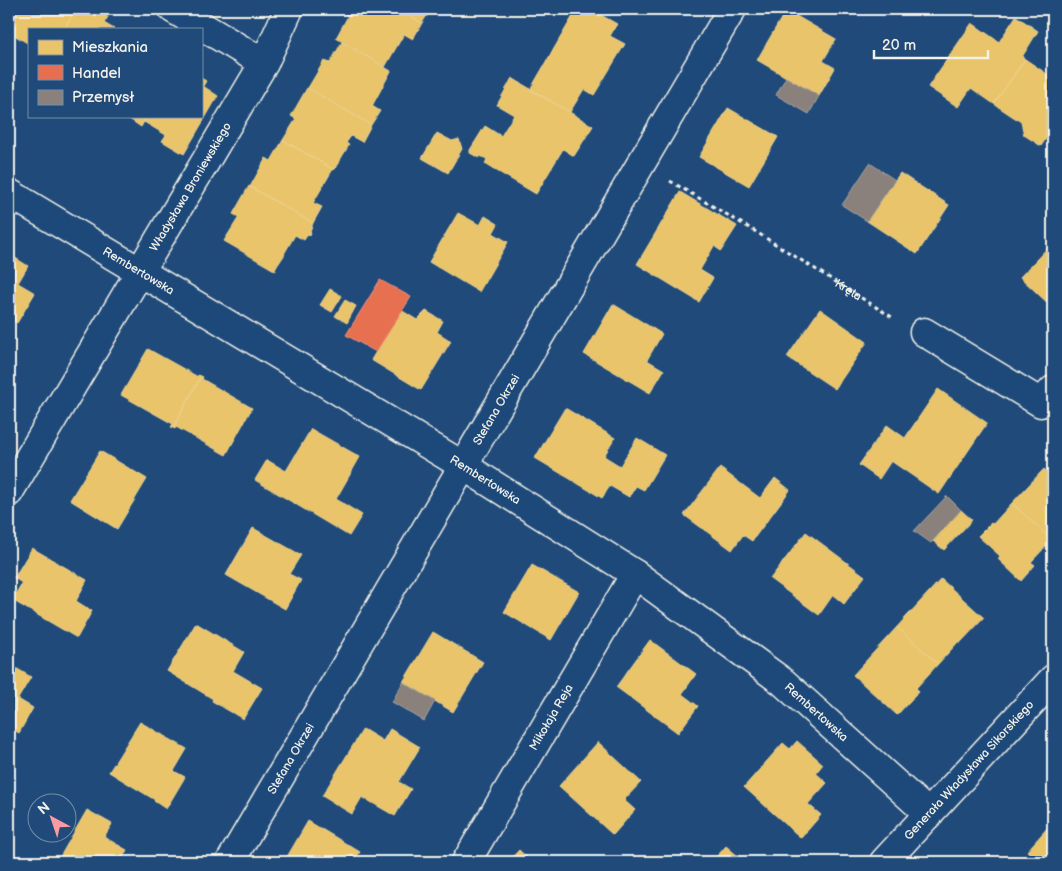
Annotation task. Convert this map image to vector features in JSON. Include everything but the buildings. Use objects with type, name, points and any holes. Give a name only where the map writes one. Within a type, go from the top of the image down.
[{"type":"street","points":[[174,9],[264,63]]},
{"type":"street","name":"Władysława Broniewskiego","points":[[9,492],[264,63],[289,9]]},
{"type":"street","name":"Stefana Okrzei","points":[[230,862],[732,9]]},
{"type":"street","name":"Rembertowska","points":[[9,193],[462,465],[635,574],[783,682],[929,814]]},
{"type":"street","points":[[924,332],[1041,404],[1053,390]]},
{"type":"street","name":"Mikołaja Reja","points":[[466,862],[635,574]]},
{"type":"street","name":"Generała Władysława Sikorskiego","points":[[884,862],[1053,679]]},
{"type":"path","name":"Kręta","points":[[642,164],[753,230],[907,326],[924,332]]}]
